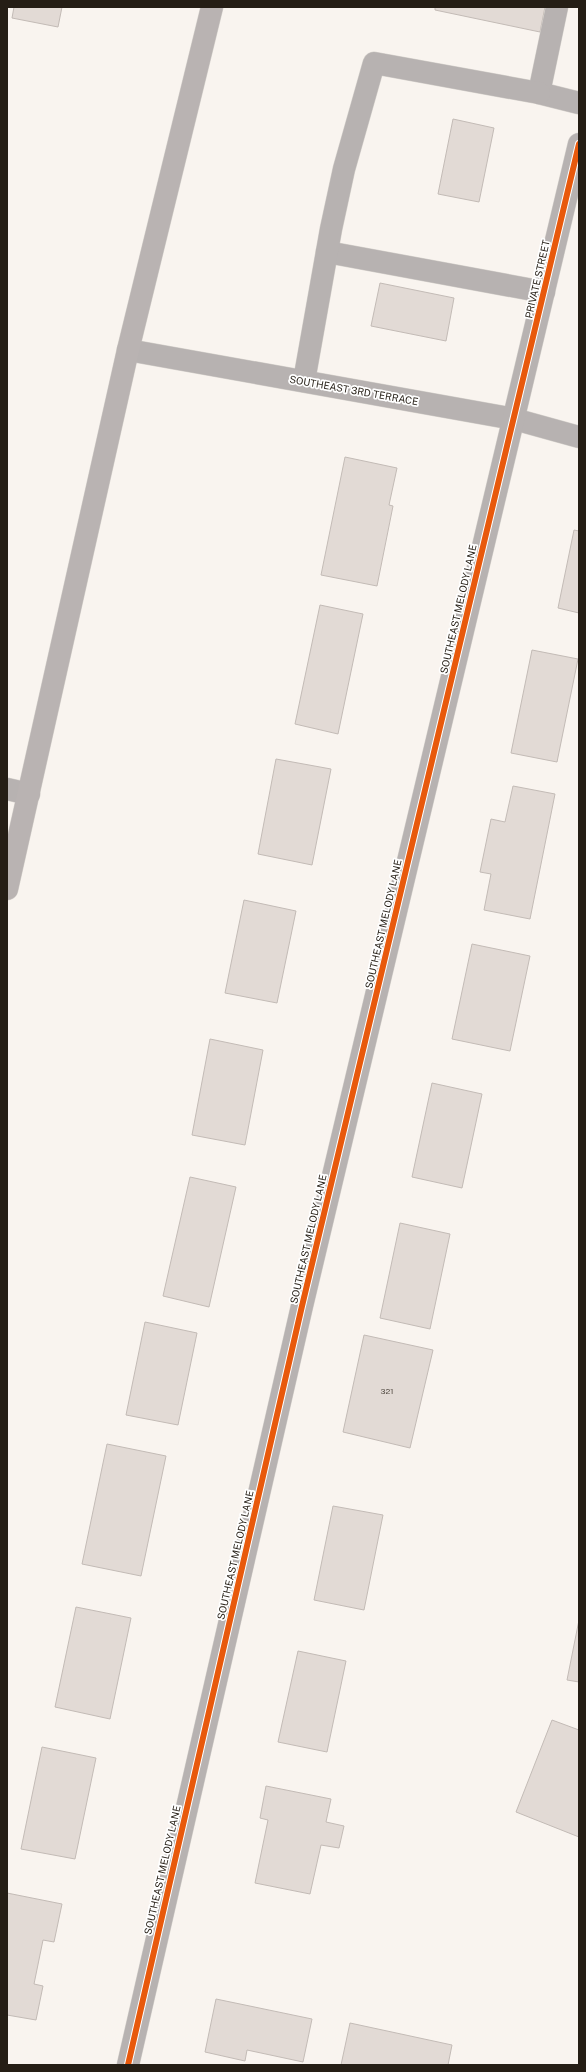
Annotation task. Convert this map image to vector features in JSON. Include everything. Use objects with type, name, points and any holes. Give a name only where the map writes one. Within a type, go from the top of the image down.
[{"type":"main road","points":[[7,889],[128,350],[212,7]]},
{"type":"street","points":[[539,93],[557,7]]},
{"type":"street","points":[[304,381],[327,252],[344,169],[374,63],[539,93],[579,103]]},
{"type":"street","name":"PRIVATE STREET","points":[[514,419],[579,144]]},
{"type":"street","points":[[327,252],[544,292]]},
{"type":"street","name":"SOUTHEAST 3RD TERRACE","points":[[128,350],[514,419],[579,437]]},
{"type":"street","name":"SOUTHEAST MELODY LANE","points":[[128,2065],[304,1298],[514,419]]},
{"type":"street","points":[[7,789],[29,794]]},
{"type":"building","points":[[14,7],[62,7],[58,27],[12,18]]},
{"type":"building","points":[[435,7],[545,7],[540,32],[435,10]]},
{"type":"building","points":[[453,119],[494,128],[479,202],[438,194]]},
{"type":"building","points":[[380,283],[454,298],[446,341],[371,326]]},
{"type":"building","points":[[345,457],[397,468],[389,505],[393,506],[377,586],[321,575]]},
{"type":"building","points":[[574,530],[579,531],[579,613],[558,608]]},
{"type":"building","points":[[320,605],[363,614],[338,734],[295,724]]},
{"type":"building","points":[[532,650],[578,659],[557,762],[511,753]]},
{"type":"building","points":[[276,759],[331,769],[312,865],[258,854]]},
{"type":"building","points":[[513,786],[555,794],[530,919],[484,910],[491,874],[480,872],[491,819],[505,822]]},
{"type":"building","points":[[244,900],[296,911],[277,1003],[225,993]]},
{"type":"building","points":[[472,944],[530,956],[510,1051],[452,1039]]},
{"type":"building","points":[[210,1039],[263,1050],[245,1145],[192,1135]]},
{"type":"building","points":[[432,1083],[482,1094],[462,1188],[412,1177]]},
{"type":"building","points":[[190,1177],[236,1187],[209,1307],[163,1296]]},
{"type":"building","points":[[400,1223],[450,1234],[430,1329],[380,1318]]},
{"type":"building","points":[[145,1322],[197,1333],[178,1425],[126,1415]]},
{"type":"building","points":[[364,1335],[433,1350],[410,1448],[343,1432]]},
{"type":"building","points":[[107,1444],[166,1456],[141,1576],[82,1564]]},
{"type":"building","points":[[333,1506],[383,1515],[364,1610],[314,1600]]},
{"type":"building","points":[[76,1607],[131,1618],[110,1719],[55,1707]]},
{"type":"building","points":[[579,1620],[579,1682],[567,1680]]},
{"type":"building","points":[[298,1651],[346,1661],[327,1752],[278,1742]]},
{"type":"building","points":[[552,1720],[579,1730],[579,1837],[516,1812]]},
{"type":"building","points":[[42,1747],[96,1758],[75,1859],[21,1849]]},
{"type":"building","points":[[266,1786],[331,1799],[326,1822],[344,1826],[339,1848],[321,1845],[310,1894],[255,1883],[268,1820],[260,1818]]},
{"type":"building","points":[[7,1893],[62,1904],[54,1942],[43,1940],[34,1984],[43,1986],[36,2020],[7,2015]]},
{"type":"building","points":[[216,1999],[312,2019],[303,2062],[247,2050],[245,2061],[205,2052]]},
{"type":"building","points":[[350,2023],[452,2045],[448,2065],[341,2065]]},
{"type":"cycle path","points":[[128,2065],[302,1306],[579,144]]}]
